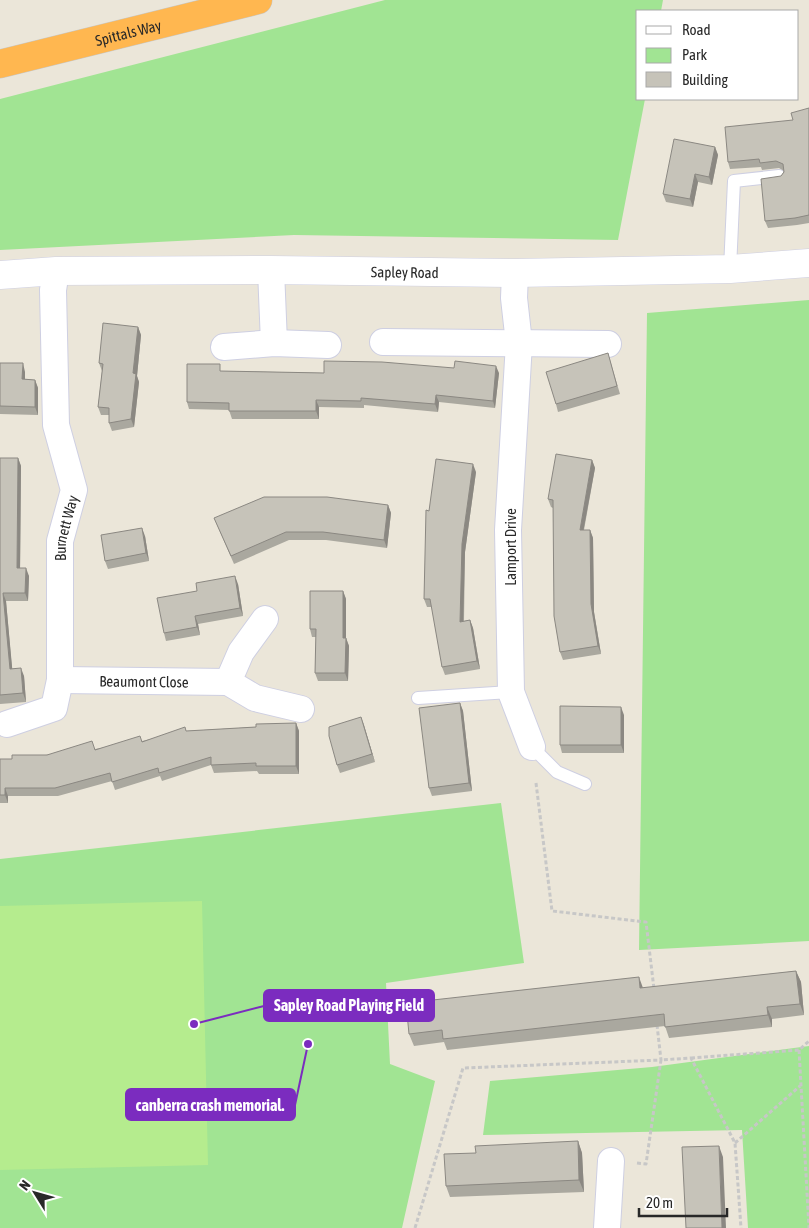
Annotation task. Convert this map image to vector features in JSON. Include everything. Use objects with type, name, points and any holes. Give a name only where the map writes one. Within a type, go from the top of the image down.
[{"type":"highway","name":"Spittals Way","points":[[0,64],[258,0]]},
{"type":"street","name":"Sapley Road","points":[[0,274],[56,271],[271,270],[515,273],[730,269],[809,263]]},
{"type":"street","points":[[271,270],[274,343]]},
{"type":"street","name":"Burnett Way","points":[[6,724],[54,708],[60,680],[60,541],[74,490],[56,425],[53,290],[56,271]]},
{"type":"street","name":"Lamport Drive","points":[[515,273],[514,298],[520,342],[508,530],[511,692],[532,747]]},
{"type":"street","points":[[384,342],[608,344]]},
{"type":"street","points":[[224,347],[274,343],[328,345]]},
{"type":"street","points":[[228,682],[241,652],[266,619]]},
{"type":"street","name":"Beaumont Close","points":[[60,680],[228,682],[255,698],[300,709]]},
{"type":"street","points":[[607,1228],[611,1161]]},
{"type":"lane","points":[[730,269],[734,181],[779,176]]},
{"type":"lane","points":[[418,698],[511,692]]},
{"type":"lane","points":[[532,747],[557,772],[585,784]]},
{"type":"path","points":[[532,747],[552,911],[646,922],[654,991]]},
{"type":"path","points":[[611,1161],[646,1164],[661,1060],[657,1021]]},
{"type":"path","points":[[415,1228],[463,1068],[661,1060],[798,1050],[809,1041]]},
{"type":"path","points":[[798,1050],[809,1228]]},
{"type":"path","points":[[691,1058],[734,1143],[741,1228]]},
{"type":"path","points":[[734,1143],[800,1086]]},
{"type":"green space","points":[[385,0],[663,0],[661,10],[636,10],[636,100],[645,100],[618,240],[294,235],[0,250],[0,99]]},
{"type":"green space","points":[[809,300],[809,941],[639,950],[647,313]]},
{"type":"green space","points":[[501,803],[524,963],[386,983],[390,1064],[435,1081],[402,1228],[0,1228],[0,859]]},
{"type":"green space","points":[[202,901],[208,1165],[0,1170],[0,906]]},
{"type":"green space","points":[[809,1046],[809,1228],[748,1228],[742,1130],[483,1135],[490,1081],[652,1067]]},
{"type":"building","points":[[809,108],[809,215],[765,221],[761,179],[781,176],[784,172],[783,164],[776,161],[760,163],[759,159],[728,162],[725,127],[793,120],[791,113]]},
{"type":"building","points":[[674,139],[715,147],[709,177],[695,174],[690,199],[663,194]]},
{"type":"building","points":[[103,323],[138,327],[133,373],[136,374],[131,419],[109,423],[109,408],[98,407],[103,364],[99,363]]},
{"type":"building","points":[[608,353],[617,386],[556,404],[546,372]]},
{"type":"building","points":[[324,361],[382,362],[454,368],[455,361],[496,366],[493,401],[436,395],[435,404],[361,398],[361,401],[316,400],[316,411],[229,411],[229,403],[187,402],[187,364],[220,364],[220,371],[324,373]]},
{"type":"building","points":[[0,363],[23,363],[22,379],[35,380],[35,407],[0,406]]},
{"type":"building","points":[[556,454],[592,460],[580,530],[590,530],[591,604],[598,646],[560,652],[554,616],[553,500],[548,499]]},
{"type":"building","points":[[0,458],[18,458],[17,568],[26,568],[25,593],[3,593],[10,669],[21,668],[23,693],[0,695]]},
{"type":"building","points":[[436,459],[473,464],[462,544],[460,622],[470,620],[477,661],[442,667],[430,599],[424,599],[426,510],[429,511]]},
{"type":"building","points":[[264,497],[327,497],[388,505],[384,540],[323,532],[286,532],[231,556],[214,518]]},
{"type":"building","points":[[142,528],[146,553],[105,561],[101,535]]},
{"type":"building","points":[[235,576],[240,608],[195,616],[197,627],[164,633],[157,598],[197,591],[196,583]]},
{"type":"building","points":[[310,591],[343,591],[343,638],[346,638],[345,673],[315,673],[316,629],[310,629]]},
{"type":"building","points":[[460,703],[469,783],[429,788],[419,708]]},
{"type":"building","points":[[560,706],[621,707],[621,745],[560,745]]},
{"type":"building","points":[[361,717],[372,754],[337,765],[329,736],[329,727]]},
{"type":"building","points":[[296,723],[296,766],[256,766],[256,763],[211,765],[211,757],[159,773],[158,768],[112,782],[110,773],[55,788],[5,788],[5,795],[0,795],[0,759],[12,759],[12,755],[47,755],[92,741],[95,750],[140,736],[142,742],[185,727],[186,731],[256,727],[256,724]]},
{"type":"building","points":[[796,971],[800,1004],[767,1007],[768,1015],[665,1027],[664,1014],[443,1039],[442,1030],[409,1034],[406,1003],[639,977],[640,988]]},
{"type":"building","points":[[578,1141],[579,1180],[446,1186],[444,1154],[476,1153],[475,1146]]},
{"type":"building","points":[[719,1146],[722,1228],[686,1228],[682,1147]]},
{"type":"place","name":"Sapley Road Playing Field","points":[[194,1024]]},
{"type":"place","name":"canberra crash memorial.","points":[[308,1044]]}]
